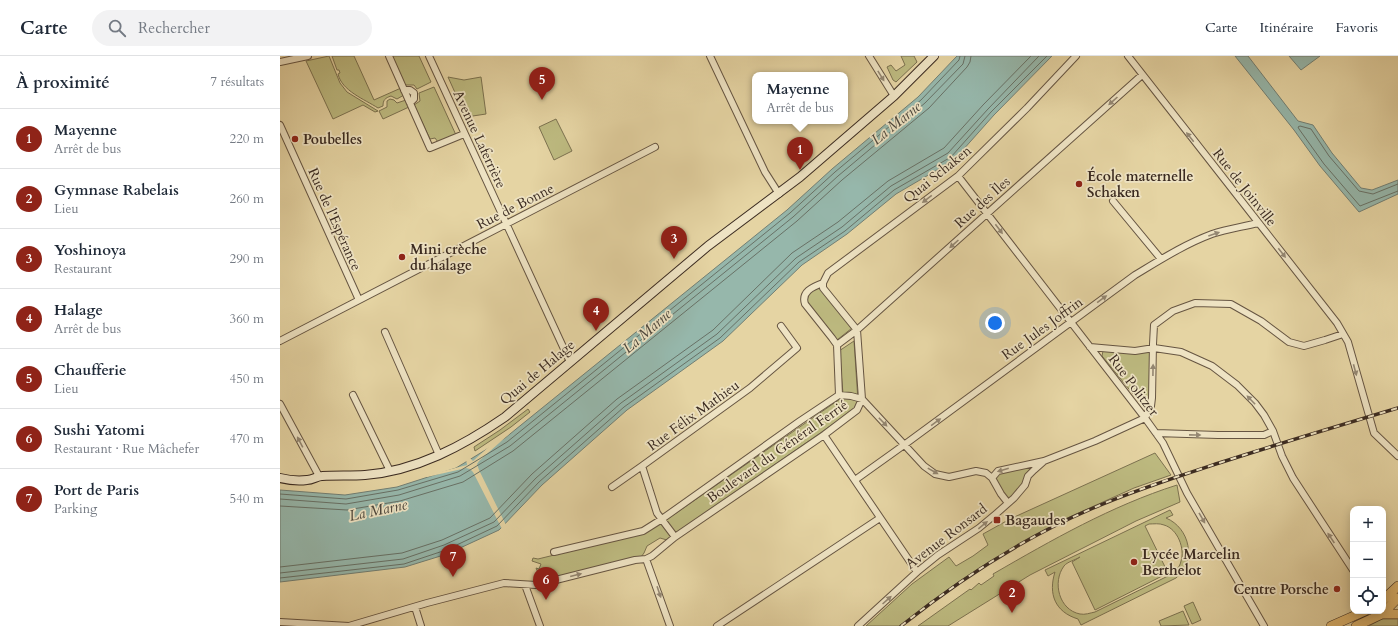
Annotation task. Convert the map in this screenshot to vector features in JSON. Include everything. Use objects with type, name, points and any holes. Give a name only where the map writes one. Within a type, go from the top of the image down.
[{"type":"main road","points":[[1386,597],[1398,586]]},
{"type":"main road","points":[[1386,609],[1398,598]]},
{"type":"main road","points":[[1386,613],[1398,614]]},
{"type":"main road","points":[[1331,626],[1358,614]]},
{"type":"main road","points":[[1356,626],[1379,614]]},
{"type":"street","points":[[280,62],[308,56]]},
{"type":"street","points":[[389,56],[430,148],[464,134]]},
{"type":"street","name":"Avenue Laferrière","points":[[429,56],[570,362]]},
{"type":"street","points":[[710,56],[765,172],[779,194]]},
{"type":"street","points":[[869,56],[894,96]]},
{"type":"street","name":"Quai de Halage","points":[[280,478],[309,480],[319,476],[365,475],[390,471],[414,465],[439,455],[482,433],[505,417],[708,246],[791,184],[894,96],[934,56]]},
{"type":"street","name":"Quai Schaken","points":[[823,283],[828,273],[958,176],[1027,108],[1076,56]]},
{"type":"street","name":"Rue de Joinville","points":[[1128,56],[1337,323],[1348,342],[1374,433],[1398,456]]},
{"type":"street","name":"Rue des Îles","points":[[837,345],[857,330],[1142,75]]},
{"type":"street","name":"Rue de l'Espérance","points":[[280,125],[359,300]]},
{"type":"street","name":"Rue de Bonne","points":[[280,341],[654,147]]},
{"type":"street","name":"Rue Politzer","points":[[958,176],[1163,443],[1187,493],[1264,626]]},
{"type":"street","points":[[1113,202],[1161,259]]},
{"type":"street","name":"Rue Jules Joffrin","points":[[855,480],[1135,275],[1170,254],[1211,235],[1258,223]]},
{"type":"street","points":[[837,345],[805,304],[803,300],[807,291],[823,283],[823,288],[857,330]]},
{"type":"street","points":[[992,478],[998,471],[1044,461],[1095,441],[1145,418],[1151,406],[1154,325],[1173,311],[1195,303],[1231,304],[1261,321],[1289,342],[1304,346],[1342,334]]},
{"type":"street","name":"Rue Félix Mathieu","points":[[675,538],[657,513],[642,466],[750,388],[797,348],[781,326]]},
{"type":"street","name":"Boulevard du Général Ferrié","points":[[280,622],[349,626],[504,584],[536,585],[635,560],[646,559],[652,556],[675,538],[824,435],[857,410],[862,399],[857,330]]},
{"type":"street","points":[[385,332],[439,455]]},
{"type":"street","name":"Boulevard du Général Ferrié","points":[[554,552],[643,531],[800,421],[839,396],[837,345]]},
{"type":"street","points":[[1090,347],[1135,351],[1154,348],[1181,352],[1212,366],[1237,385],[1254,402],[1264,415],[1293,478],[1350,565]]},
{"type":"street","points":[[353,395],[390,471]]},
{"type":"street","points":[[839,396],[851,396],[862,399],[924,466],[935,474],[949,476],[976,471],[986,473],[992,478],[1008,503]]},
{"type":"street","points":[[280,404],[319,476]]},
{"type":"street","points":[[1156,433],[1218,436],[1264,435],[1273,432]]},
{"type":"street","points":[[824,435],[917,572]]},
{"type":"street","name":"Avenue Ronsard","points":[[858,626],[917,572],[938,555],[979,528],[1008,503],[1025,485],[1028,476],[1044,461]]},
{"type":"street","points":[[612,486],[642,466]]},
{"type":"street","points":[[1020,466],[1028,470],[1028,476]]},
{"type":"street","points":[[717,626],[880,518]]},
{"type":"street","points":[[646,559],[670,626]]},
{"type":"street","points":[[525,584],[540,626]]},
{"type":"street","points":[[415,607],[421,626]]},
{"type":"shaded area","points":[[329,56],[340,83],[347,92],[378,111],[375,112],[363,105],[333,119],[306,61]]},
{"type":"shaded area","points":[[332,56],[354,56],[374,100],[401,88],[404,95],[397,99],[391,96],[387,98],[384,101],[383,106],[378,108],[354,94],[344,85],[340,80],[338,74],[340,73],[339,70],[337,70]]},
{"type":"shaded area","points":[[391,56],[419,56],[431,82],[417,89],[414,85],[405,85]]},
{"type":"shaded area","points":[[901,56],[914,56],[917,62],[896,82],[893,80],[887,67],[891,65],[896,71],[905,65]]},
{"type":"shaded area","points":[[448,77],[464,80],[481,77],[486,114],[466,117]]},
{"type":"shaded area","points":[[434,87],[456,135],[438,142],[435,138],[430,139],[414,105],[420,101],[419,93]]},
{"type":"shaded area","points":[[390,99],[397,103],[406,100],[409,107],[383,119],[379,111],[387,107],[387,101]]},
{"type":"shaded area","points":[[556,119],[572,151],[554,160],[539,127]]},
{"type":"shaded area","points":[[819,286],[852,328],[837,340],[806,300],[807,295]]},
{"type":"shaded area","points":[[854,341],[858,401],[855,408],[846,415],[667,540],[660,538],[647,546],[641,557],[538,582],[541,579],[536,568],[539,569],[541,564],[532,561],[533,558],[538,559],[636,535],[666,520],[840,399],[843,393],[839,351]]},
{"type":"shaded area","points":[[1103,351],[1151,353],[1149,404],[1142,405],[1102,356]]},
{"type":"shaded area","points":[[528,409],[530,412],[511,427],[475,451],[474,447]]},
{"type":"shaded area","points":[[1155,453],[1171,475],[1134,488],[1065,519],[979,568],[900,626],[866,626],[912,584],[949,557],[956,566],[988,545],[983,534],[1010,519]]},
{"type":"shaded area","points":[[1044,461],[1008,503],[992,478],[998,471]]},
{"type":"shaded area","points":[[1177,485],[1180,502],[1136,521],[1030,575],[948,626],[918,626],[979,583],[981,585],[994,576],[993,574],[1060,536],[1105,513],[1153,493]]},
{"type":"shaded area","points":[[1170,510],[1173,515],[1166,518],[1181,529],[1188,545],[1187,563],[1183,571],[1176,578],[1081,625],[1078,619],[1064,612],[1055,601],[1052,588],[1055,572],[1048,576],[1045,570]],"holes":[[[1149,524],[1164,525],[1169,527],[1177,535],[1182,551],[1180,565],[1178,568],[1172,574],[1095,612],[1080,614],[1067,607],[1058,587],[1060,572],[1065,565],[1080,557],[1072,562],[1095,610],[1168,573],[1145,526]]]},
{"type":"shaded area","points":[[1193,602],[1201,620],[1192,624],[1184,606]]},
{"type":"shaded area","points":[[1183,611],[1189,625],[1161,626],[1159,621]]},
{"type":"shaded area","points":[[1382,619],[1398,619],[1398,626],[1369,626]]},
{"type":"water","name":"La Marne","points":[[957,56],[1052,56],[994,115],[954,160],[896,194],[847,234],[802,265],[723,341],[627,410],[542,485],[499,530],[447,554],[405,567],[280,582],[280,490],[345,495],[397,487],[456,468],[505,438],[787,210],[832,169],[918,97]]},
{"type":"water","points":[[1235,56],[1248,56],[1298,121],[1313,125],[1332,153],[1361,188],[1372,190],[1398,180],[1398,194],[1359,212],[1320,166],[1294,130]]},
{"type":"water","points":[[1289,56],[1320,56],[1301,70]]},
{"type":"pier","points":[[527,418],[477,464],[506,525],[502,529],[473,472],[470,469],[466,468],[426,476],[467,465],[466,460],[470,458],[473,461],[493,443],[504,437]]},
{"type":"railway","points":[[901,626],[946,592],[992,561],[1041,533],[1091,509],[1138,490],[1286,442],[1398,408]]},
{"type":"place","name":"Chaufferie","points":[[542,100]]},
{"type":"place","name":"Poubelles","points":[[295,139]]},
{"type":"place","name":"Mayenne","points":[[800,170]]},
{"type":"place","name":"École maternelle Schaken","points":[[1079,184]]},
{"type":"place","name":"Mini crèche du halage","points":[[402,257]]},
{"type":"place","name":"Yoshinoya","points":[[674,259]]},
{"type":"place","name":"Halage","points":[[596,331]]},
{"type":"place","name":"Bagaudes","points":[[997,520]]},
{"type":"place","name":"Lycée Marcelin Berthelot","points":[[1134,562]]},
{"type":"place","name":"Port de Paris","points":[[453,577]]},
{"type":"place","name":"Centre Porsche","points":[[1337,589]]},
{"type":"place","name":"Sushi Yatomi","points":[[546,600]]},
{"type":"place","name":"Gymnase Rabelais","points":[[1012,613]]}]
